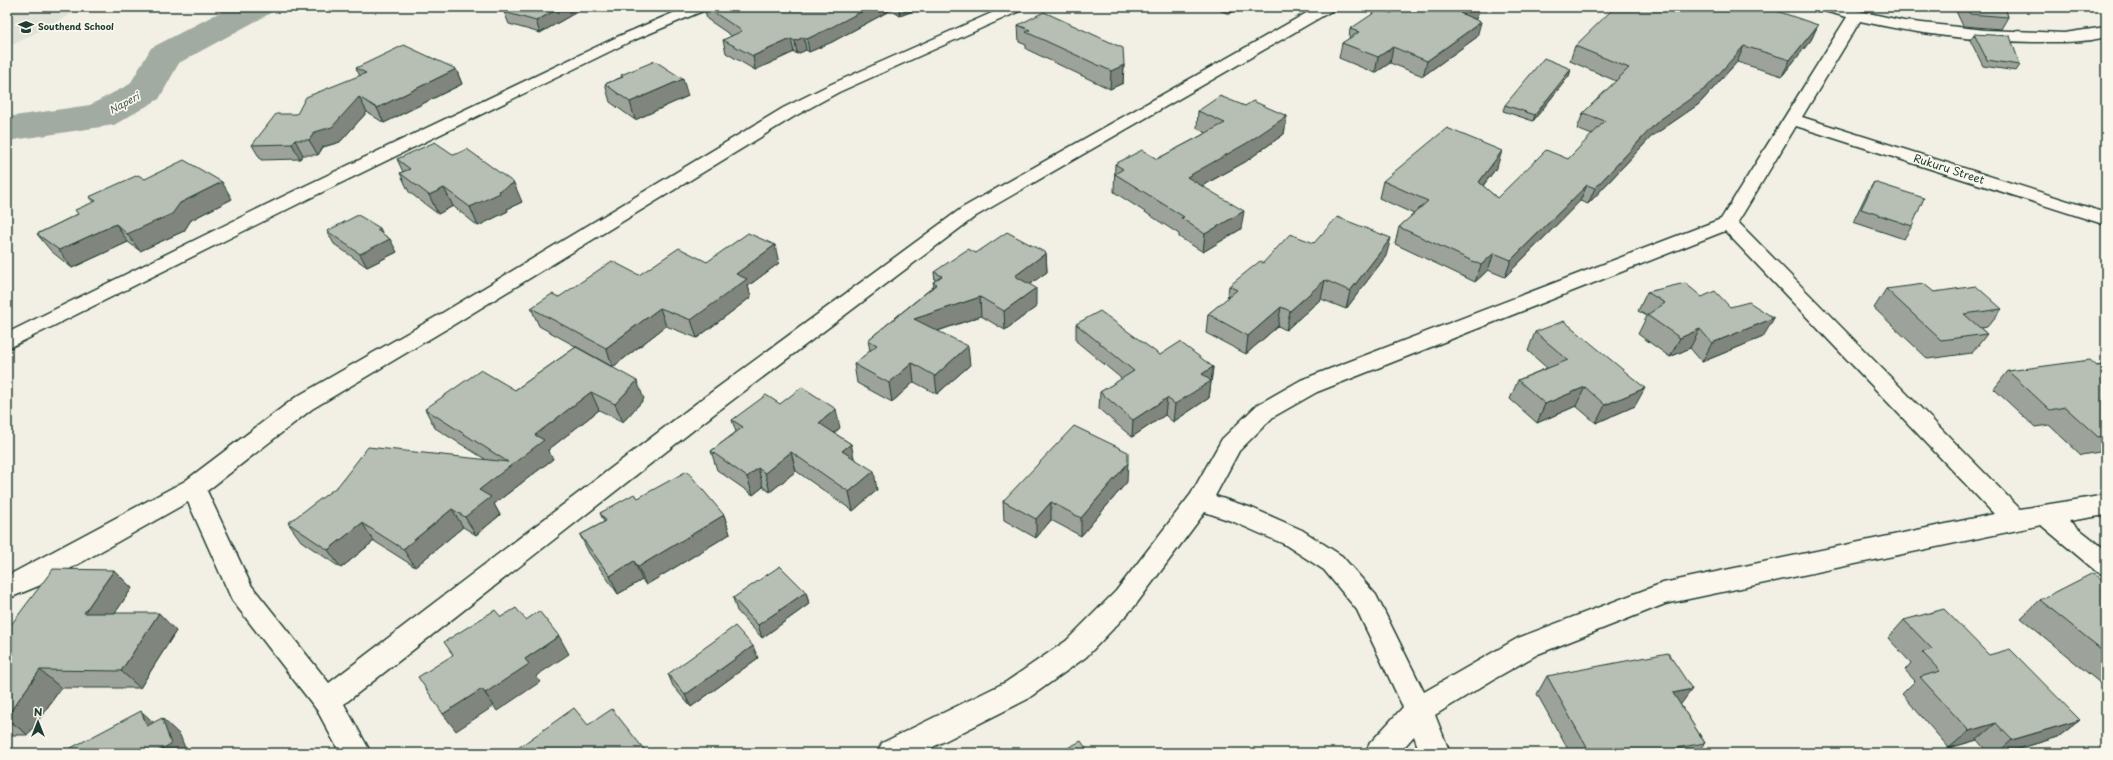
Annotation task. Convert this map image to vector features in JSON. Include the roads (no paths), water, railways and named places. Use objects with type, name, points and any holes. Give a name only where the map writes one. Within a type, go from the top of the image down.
[{"type":"street","points":[[7,342],[394,150],[622,40],[700,7]]},
{"type":"street","points":[[7,588],[34,576],[194,488],[304,403],[446,320],[789,112],[833,89],[1017,7]]},
{"type":"street","points":[[327,701],[706,408],[969,212],[1014,184],[1328,7]]},
{"type":"street","points":[[1826,7],[1856,16],[1938,31],[1997,37],[2058,38],[2106,32]]},
{"type":"street","points":[[892,753],[1016,691],[1076,649],[1125,599],[1200,501],[1230,445],[1265,411],[1309,386],[1728,223],[1856,16]]},
{"type":"street","name":"Rukuru Street","points":[[1793,120],[2106,219]]},
{"type":"street","points":[[1728,223],[2015,520]]},
{"type":"street","points":[[194,488],[241,592],[327,701],[356,753]]},
{"type":"street","points":[[1200,501],[1243,515],[1293,538],[1333,563],[1367,603],[1419,710],[1436,753]]},
{"type":"street","points":[[1380,753],[1419,710],[1484,670],[1528,646],[1663,594],[2015,520],[2106,505]]},
{"type":"street","points":[[2045,515],[2106,565]]},
{"type":"waterway","name":"Naperi","points":[[7,129],[100,116],[145,91],[164,56],[257,7]]},
{"type":"place","name":"Southend School","points":[[26,27]]}]
